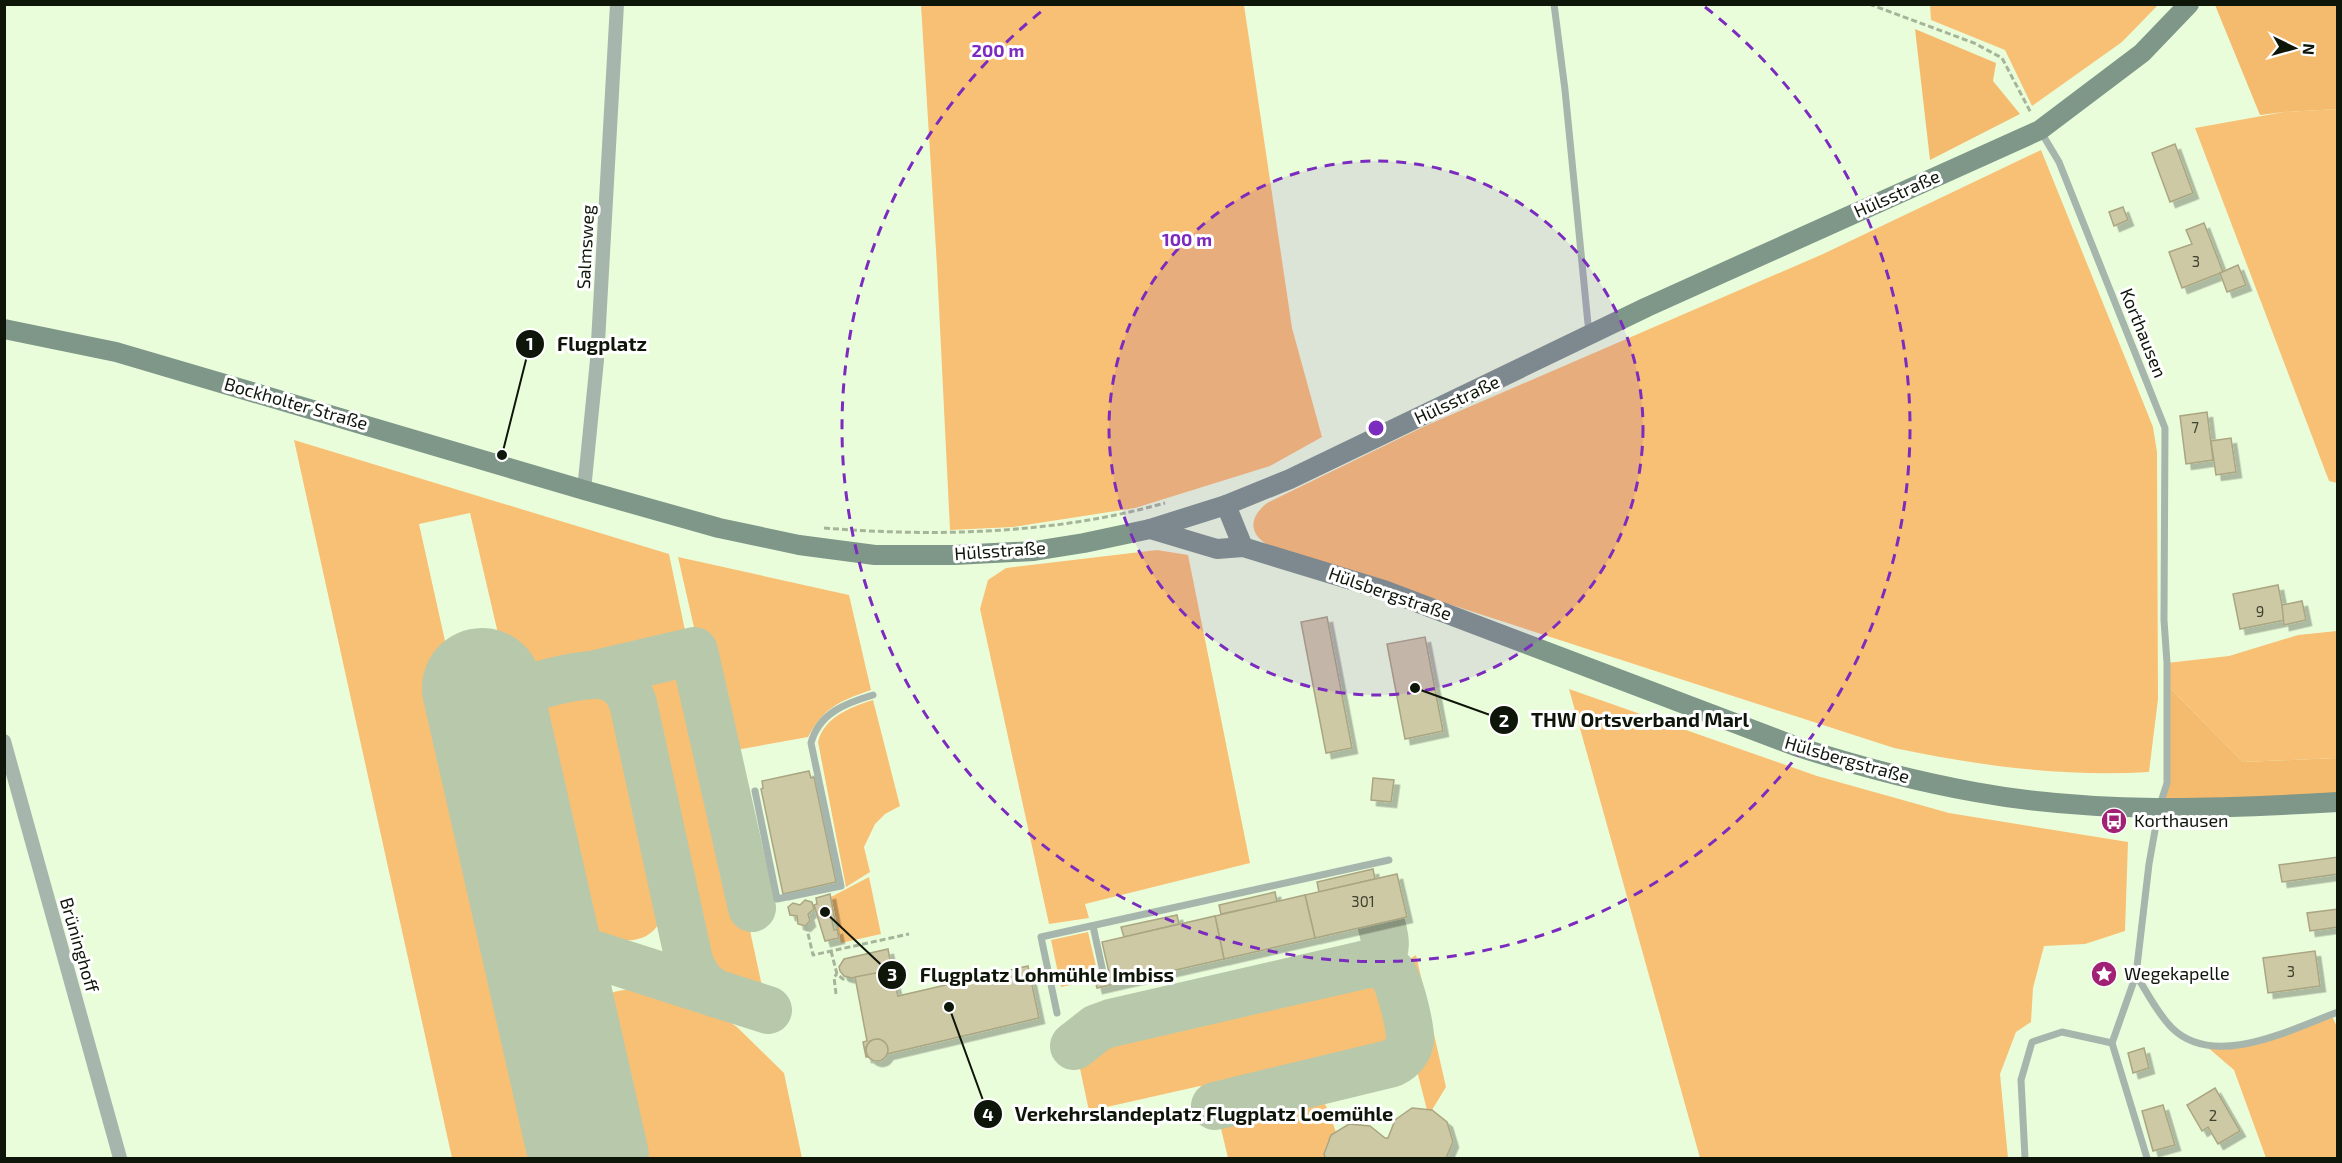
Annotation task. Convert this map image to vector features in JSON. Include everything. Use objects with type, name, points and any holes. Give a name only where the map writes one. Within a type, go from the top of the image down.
[{"type":"street","name":"Salmsweg","points":[[584,490],[597,360],[617,4]]},
{"type":"street","name":"Hülsstraße","points":[[584,490],[719,528],[799,545],[875,555],[956,555],[1034,551],[1150,529],[1226,505],[1290,479],[1592,336],[1647,307],[2040,130],[2142,53],[2189,4]]},
{"type":"street","name":"Bockholter Straße","points":[[4,329],[116,351],[584,490]]},
{"type":"street","points":[[1226,505],[1243,548]]},
{"type":"street","name":"Hülsbergstraße","points":[[1150,529],[1217,549],[1243,548],[1384,590],[1795,746],[1857,766],[1977,793],[2047,802],[2159,808],[2228,808],[2337,802]]},
{"type":"street","name":"Brüninghoff","points":[[4,741],[120,1158]]},
{"type":"lane","points":[[1554,4],[1565,90],[1588,324],[1592,336]]},
{"type":"lane","name":"Korthausen","points":[[2040,130],[2059,162],[2164,428],[2167,783],[2159,808],[2149,864],[2136,975],[2112,1043]]},
{"type":"lane","points":[[754,791],[777,899],[841,886],[812,743],[813,736],[834,710],[873,695]]},
{"type":"lane","points":[[1057,1013],[1041,938],[1389,860]]},
{"type":"lane","points":[[1094,926],[1103,972]]},
{"type":"lane","points":[[2136,975],[2173,1029],[2206,1046],[2234,1047],[2273,1036],[2337,1012]]},
{"type":"lane","points":[[2025,1158],[2021,1080],[2032,1042],[2062,1032],[2112,1043],[2147,1158]]},
{"type":"path","points":[[1869,4],[1974,44],[2002,58],[2040,130]]},
{"type":"path","points":[[814,527],[875,532],[953,532],[1036,528],[1093,519],[1173,501]]},
{"type":"path","points":[[806,925],[813,955],[909,934]]},
{"type":"path","points":[[831,951],[837,974],[846,980],[853,980],[854,977]]},
{"type":"path","points":[[836,994],[834,977],[837,974]]},
{"type":"shaded area","points":[[1930,4],[2158,5],[2122,42],[2032,106],[2005,50],[1931,20]]},
{"type":"shaded area","points":[[921,5],[1244,5],[1292,328],[1322,437],[1270,466],[1135,508],[1013,527],[950,530]]},
{"type":"shaded area","points":[[2215,5],[2337,5],[2337,109],[2260,115]]},
{"type":"shaded area","points":[[1915,29],[1996,63],[1993,81],[2020,114],[1930,160]]},
{"type":"shaded area","points":[[2337,109],[2337,483],[2329,481],[2195,128],[2284,112]]},
{"type":"shaded area","points":[[2041,150],[2153,427],[2157,452],[2158,699],[2149,772],[2085,773],[2021,769],[1894,748],[1269,546],[1255,531],[1253,526],[1256,514],[1267,503],[1425,426],[1823,254]]},
{"type":"shaded area","points":[[294,440],[669,554],[686,635],[683,641],[509,681],[470,513],[419,524],[560,1158],[452,1158]]},
{"type":"shaded area","points":[[1157,550],[1188,555],[1250,863],[1085,904],[1089,918],[1049,924],[980,609],[988,580],[1006,568]]},
{"type":"shaded area","points":[[678,557],[849,595],[871,690],[834,706],[820,719],[808,737],[725,752],[720,742]]},
{"type":"shaded area","points":[[2337,631],[2337,758],[2243,762],[2167,685],[2167,663],[2229,656],[2298,635]]},
{"type":"shaded area","points":[[682,663],[690,665],[694,672],[762,986],[715,971],[701,958],[697,949],[639,684],[641,678],[650,671]]},
{"type":"shaded area","points":[[2167,685],[2243,762],[2337,758],[2337,797],[2159,808],[2167,783]]},
{"type":"shaded area","points":[[584,687],[605,692],[620,705],[627,718],[665,893],[661,920],[648,935],[638,939],[615,939],[587,932],[570,923],[562,912],[521,740],[526,715],[539,700]]},
{"type":"shaded area","points":[[1569,689],[1817,776],[1949,813],[2128,842],[2125,931],[2085,944],[2044,946],[2033,988],[2031,1022],[2016,1032],[2000,1074],[2008,1158],[1700,1158]]},
{"type":"shaded area","points":[[873,700],[900,806],[885,814],[875,824],[864,847],[870,872],[846,887],[818,742],[821,733],[832,720],[856,706]]},
{"type":"shaded area","points":[[869,877],[881,934],[841,943],[831,897]]},
{"type":"shaded area","points":[[1088,932],[1099,979],[1061,987],[1051,940]]},
{"type":"shaded area","points":[[1416,955],[1446,1087],[1432,1110],[1427,1110],[1414,1059],[1420,1049],[1422,1037],[1405,971],[1408,960]]},
{"type":"shaded area","points":[[1368,980],[1379,982],[1385,988],[1398,1025],[1397,1043],[1384,1055],[1213,1096],[1209,1088],[1200,1086],[1089,1111],[1079,1064],[1106,1041]]},
{"type":"shaded area","points":[[631,989],[728,1021],[784,1073],[802,1158],[615,1158],[587,1032],[591,1013],[599,1000],[612,993]]},
{"type":"shaded area","points":[[2331,1014],[2338,1029],[2337,1158],[2266,1158],[2234,1070],[2206,1046],[2234,1047]]},
{"type":"shaded area","points":[[1309,1093],[1324,1103],[1336,1132],[1327,1144],[1325,1158],[1228,1158],[1218,1116]]},
{"type":"building","points":[[2175,144],[2193,193],[2170,202],[2152,153]]},
{"type":"building","points":[[2123,207],[2128,220],[2114,226],[2109,212]]},
{"type":"building","points":[[2204,223],[2223,272],[2182,288],[2169,252],[2192,244],[2186,230]]},
{"type":"building","points":[[2238,265],[2246,285],[2227,292],[2220,273]]},
{"type":"building","points":[[2207,412],[2213,460],[2186,464],[2180,416]]},
{"type":"building","points":[[2231,438],[2236,472],[2216,475],[2211,441]]},
{"type":"building","points":[[2278,585],[2285,620],[2240,629],[2233,594]]},
{"type":"building","points":[[2302,601],[2306,620],[2284,625],[2282,605]]},
{"type":"building","points":[[1327,617],[1352,748],[1326,753],[1301,622]]},
{"type":"building","points":[[1425,637],[1443,731],[1405,739],[1387,644]]},
{"type":"building","points":[[809,771],[811,778],[814,777],[836,882],[783,894],[761,789],[763,788],[762,781]]},
{"type":"building","points":[[1373,778],[1394,780],[1391,802],[1371,800]]},
{"type":"building","points":[[2338,857],[2338,874],[2282,882],[2279,865]]},
{"type":"building","points":[[1373,869],[1375,879],[1319,892],[1317,882]]},
{"type":"building","points":[[1397,874],[1407,917],[1315,938],[1305,895]]},
{"type":"building","points":[[1275,892],[1277,902],[1221,914],[1219,905]]},
{"type":"building","points":[[830,894],[835,920],[832,921],[839,938],[825,941],[814,905],[817,904],[816,898]]},
{"type":"building","points":[[1305,895],[1315,938],[1224,959],[1215,916]]},
{"type":"building","points":[[805,900],[812,902],[814,909],[808,914],[810,921],[805,926],[798,924],[797,916],[790,915],[788,907],[793,903],[800,905]]},
{"type":"building","points":[[2338,909],[2338,927],[2310,931],[2307,913]]},
{"type":"building","points":[[1177,915],[1179,924],[1124,937],[1121,927]]},
{"type":"building","points":[[1215,916],[1224,959],[1097,988],[1095,980],[1110,977],[1102,942]]},
{"type":"building","points":[[888,949],[892,970],[852,978],[844,976],[840,971],[839,967],[844,959]]},
{"type":"building","points":[[2315,951],[2320,986],[2268,993],[2263,958]]},
{"type":"building","points":[[1028,966],[1039,1018],[887,1054],[885,1043],[879,1039],[870,1041],[866,1047],[868,1057],[866,1057],[863,1042],[867,1041],[855,977],[891,970],[898,996]]},
{"type":"building","points":[[877,1039],[885,1042],[888,1050],[885,1058],[877,1061],[869,1058],[866,1050],[869,1042]]},
{"type":"building","points":[[2144,1048],[2149,1068],[2133,1073],[2128,1053]]},
{"type":"building","points":[[2215,1088],[2240,1131],[2218,1144],[2208,1127],[2202,1131],[2187,1105]]},
{"type":"building","points":[[2163,1105],[2175,1145],[2153,1151],[2142,1111]]},
{"type":"building","points":[[1412,1108],[1432,1110],[1447,1122],[1453,1142],[1446,1158],[1325,1158],[1324,1154],[1331,1135],[1349,1124],[1370,1126],[1388,1138],[1395,1120]]},
{"type":"taxiway","points":[[591,675],[694,651],[752,908]]},
{"type":"taxiway","points":[[496,752],[495,720],[499,708],[510,697],[551,682],[582,676],[604,676],[623,685],[633,703],[690,965],[700,982],[714,993]]},
{"type":"taxiway","points":[[533,914],[543,932],[558,943],[768,1010]]},
{"type":"taxiway","points":[[1074,1046],[1097,1028],[1111,1023],[1376,962],[1384,948],[1385,939],[1381,923]]},
{"type":"taxiway","points":[[557,1019],[557,994],[564,975],[579,963],[604,958]]},
{"type":"taxiway","points":[[1215,1106],[1393,1063],[1400,1058],[1410,1041],[1401,995],[1392,973],[1371,963]]},
{"type":"runway","points":[[482,688],[589,1158]]},
{"type":"place","name":"Flugplatz","points":[[502,455]]},
{"type":"place","name":"THW Ortsverband Marl","points":[[1415,688]]},
{"type":"place","name":"Korthausen","points":[[2114,821]]},
{"type":"place","name":"Flugplatz Lohmühle Imbiss","points":[[825,912]]},
{"type":"place","name":"Wegekapelle","points":[[2104,974]]},
{"type":"place","name":"Verkehrslandeplatz Flugplatz Loemühle","points":[[949,1007]]}]
